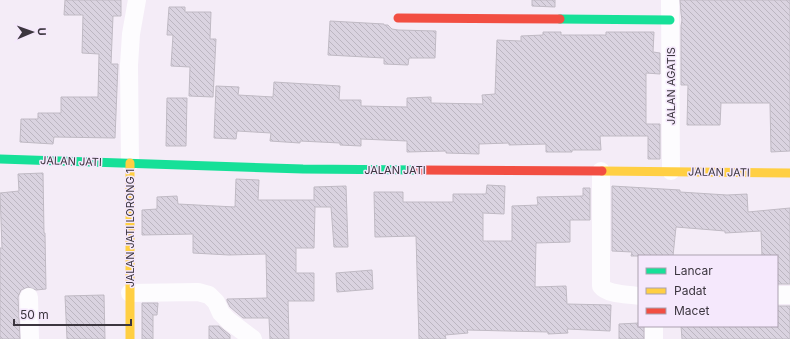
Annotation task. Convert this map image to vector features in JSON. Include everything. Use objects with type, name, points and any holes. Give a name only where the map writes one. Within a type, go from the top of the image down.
[{"type":"street","points":[[130,163],[129,65],[131,34],[137,0]]},
{"type":"street","name":"JALAN AGATIS","points":[[670,0],[671,171]]},
{"type":"street","points":[[398,18],[670,20]]},
{"type":"street","name":"JALAN JATI","points":[[0,159],[303,169],[790,173]]},
{"type":"street","name":"JALAN JATI LORONG 1","points":[[130,163],[130,339]]},
{"type":"street","points":[[601,171],[601,286],[604,290],[611,292],[638,296]]},
{"type":"street","name":"JALAN JATI LORONG 1","points":[[130,293],[198,292],[209,295],[216,302],[221,313],[244,334],[253,339]]},
{"type":"street","points":[[778,295],[790,295]]},
{"type":"street","points":[[30,297],[30,339]]},
{"type":"street","points":[[654,327],[654,339]]},
{"type":"building","points":[[65,0],[121,0],[121,16],[113,16],[111,64],[118,64],[115,138],[54,137],[53,144],[20,142],[21,119],[38,119],[38,113],[61,113],[61,97],[98,97],[99,54],[82,53],[83,15],[64,15]]},
{"type":"building","points":[[532,0],[555,0],[555,7],[532,6]]},
{"type":"building","points":[[680,0],[790,0],[790,151],[771,152],[770,103],[721,103],[720,125],[687,125],[688,85],[681,85],[682,20]]},
{"type":"building","points":[[169,7],[185,7],[185,12],[211,12],[210,39],[216,39],[213,97],[189,96],[190,67],[171,66],[173,35],[167,35]]},
{"type":"building","points":[[330,21],[384,24],[388,25],[392,29],[398,30],[436,31],[435,58],[409,58],[408,65],[384,64],[384,58],[328,55]]},
{"type":"building","points":[[543,32],[561,32],[561,35],[606,35],[606,32],[654,32],[653,52],[660,53],[660,74],[646,73],[646,124],[660,124],[660,159],[648,159],[648,136],[600,136],[601,150],[572,150],[572,152],[546,152],[546,144],[479,144],[479,154],[446,153],[446,151],[407,152],[407,141],[361,139],[361,146],[340,145],[340,143],[300,141],[300,143],[270,141],[271,133],[237,131],[236,139],[214,138],[216,86],[239,87],[238,95],[273,97],[274,82],[340,86],[339,100],[361,100],[361,106],[407,107],[407,98],[431,97],[431,103],[483,104],[482,95],[495,94],[497,40],[521,41],[521,36],[543,35]]},
{"type":"building","points":[[167,98],[187,98],[186,146],[166,146]]},
{"type":"building","points":[[43,173],[46,289],[36,290],[28,287],[21,290],[18,297],[20,339],[0,339],[0,248],[2,248],[0,193],[19,191],[18,174]]},
{"type":"building","points":[[236,179],[259,180],[258,200],[314,200],[314,187],[346,186],[348,247],[334,247],[331,207],[315,207],[314,248],[296,248],[296,273],[314,273],[314,301],[288,301],[289,339],[270,339],[269,318],[243,318],[230,307],[227,301],[227,299],[267,298],[266,254],[229,255],[193,253],[193,234],[142,235],[142,210],[157,209],[157,197],[177,196],[178,204],[235,207]]},
{"type":"building","points":[[487,185],[505,186],[504,214],[483,213],[483,241],[512,241],[512,206],[538,205],[537,197],[583,196],[583,188],[590,188],[590,220],[570,220],[570,242],[536,243],[535,287],[566,286],[567,304],[611,305],[610,331],[567,329],[568,333],[548,334],[548,332],[467,330],[468,333],[445,335],[446,339],[419,339],[416,236],[375,237],[374,192],[403,192],[403,202],[453,202],[453,194],[486,194]]},
{"type":"building","points":[[612,186],[680,190],[680,192],[727,195],[747,194],[748,212],[790,208],[790,284],[778,284],[778,255],[762,255],[761,231],[725,233],[725,231],[676,227],[673,255],[631,256],[632,252],[612,251]]},
{"type":"building","points":[[372,270],[373,289],[337,292],[336,273]]},
{"type":"building","points":[[104,295],[105,339],[67,339],[65,296]]},
{"type":"building","points":[[142,303],[158,303],[157,315],[153,315],[153,339],[142,339]]},
{"type":"building","points":[[778,306],[790,306],[790,339],[682,339],[681,327],[778,327]]},
{"type":"building","points":[[638,323],[638,327],[644,327],[644,339],[619,339],[619,324]]},
{"type":"building","points":[[209,326],[219,326],[230,335],[230,339],[209,339]]},
{"type":"traffic: fast","points":[[560,19],[670,20]]},
{"type":"traffic: fast","points":[[0,159],[303,169],[418,170]]},
{"type":"traffic: slow","points":[[130,163],[130,339]]},
{"type":"traffic: slow","points":[[602,171],[790,173]]},
{"type":"traffic: jam","points":[[398,18],[560,19]]},
{"type":"traffic: jam","points":[[418,170],[602,171]]}]
